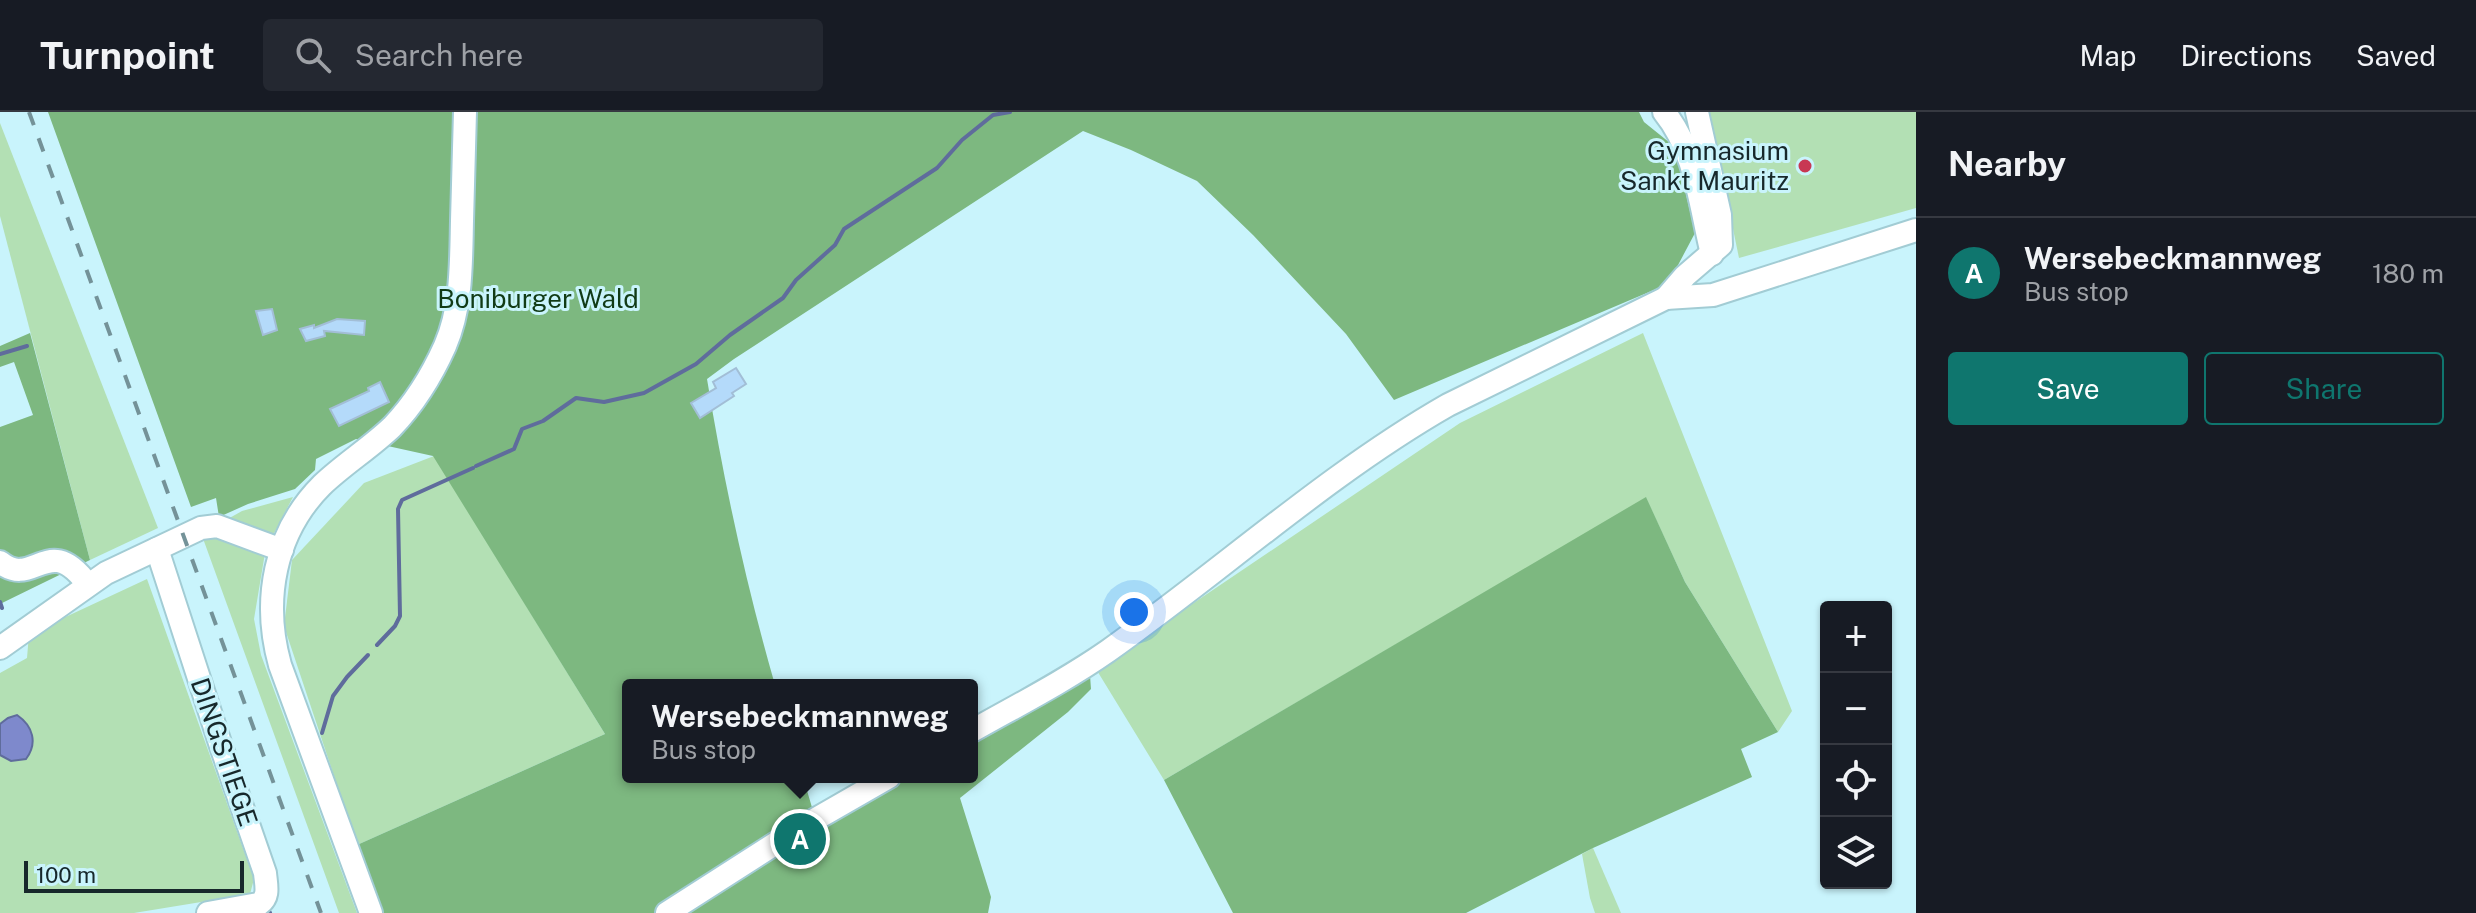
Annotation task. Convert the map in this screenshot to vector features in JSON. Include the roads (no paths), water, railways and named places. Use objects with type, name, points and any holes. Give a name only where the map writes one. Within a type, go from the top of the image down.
[{"type":"street","points":[[371,913],[277,652],[272,627],[272,594],[282,550],[309,500],[398,420],[425,384],[444,348],[456,313],[460,283],[465,112]]},
{"type":"street","points":[[1664,112],[1680,133],[1687,151],[1712,254]]},
{"type":"street","points":[[1666,298],[1685,276],[1721,245],[1722,230],[1697,112]]},
{"type":"street","points":[[978,728],[1109,650],[1415,424],[1462,398],[1666,298],[1713,295],[1916,230]]},
{"type":"street","points":[[0,648],[88,585],[210,526],[230,530],[262,545],[282,550]]},
{"type":"street","name":"DINGSTIEGE","points":[[157,549],[265,873],[267,894],[264,901],[248,907],[208,913]]},
{"type":"street","points":[[0,562],[13,571],[23,571],[49,560],[61,560],[72,566],[88,585]]},
{"type":"street","points":[[667,913],[728,872],[879,783]]},
{"type":"water","points":[[17,715],[30,730],[33,741],[26,759],[11,761],[0,755],[0,724]]},
{"type":"waterway","points":[[476,466],[514,449],[522,429],[543,421],[576,398],[604,402],[644,393],[696,364],[730,335],[783,298],[796,280],[835,245],[844,229],[937,168],[962,140],[993,115],[1010,112]]},
{"type":"waterway","points":[[0,354],[27,346]]},
{"type":"waterway","points":[[377,645],[400,616],[398,509],[402,500],[473,468]]},
{"type":"waterway","points":[[0,602],[2,608]]},
{"type":"waterway","points":[[322,733],[333,696],[368,655]]},
{"type":"railway","points":[[29,112],[321,913]]},
{"type":"place","name":"Gymnasium Sankt Mauritz","points":[[1805,166]]},
{"type":"place","name":"Wersebeckmannweg","points":[[800,839]]},
{"type":"park label","name":"Boniburger Wald","points":[[538,299]]}]
